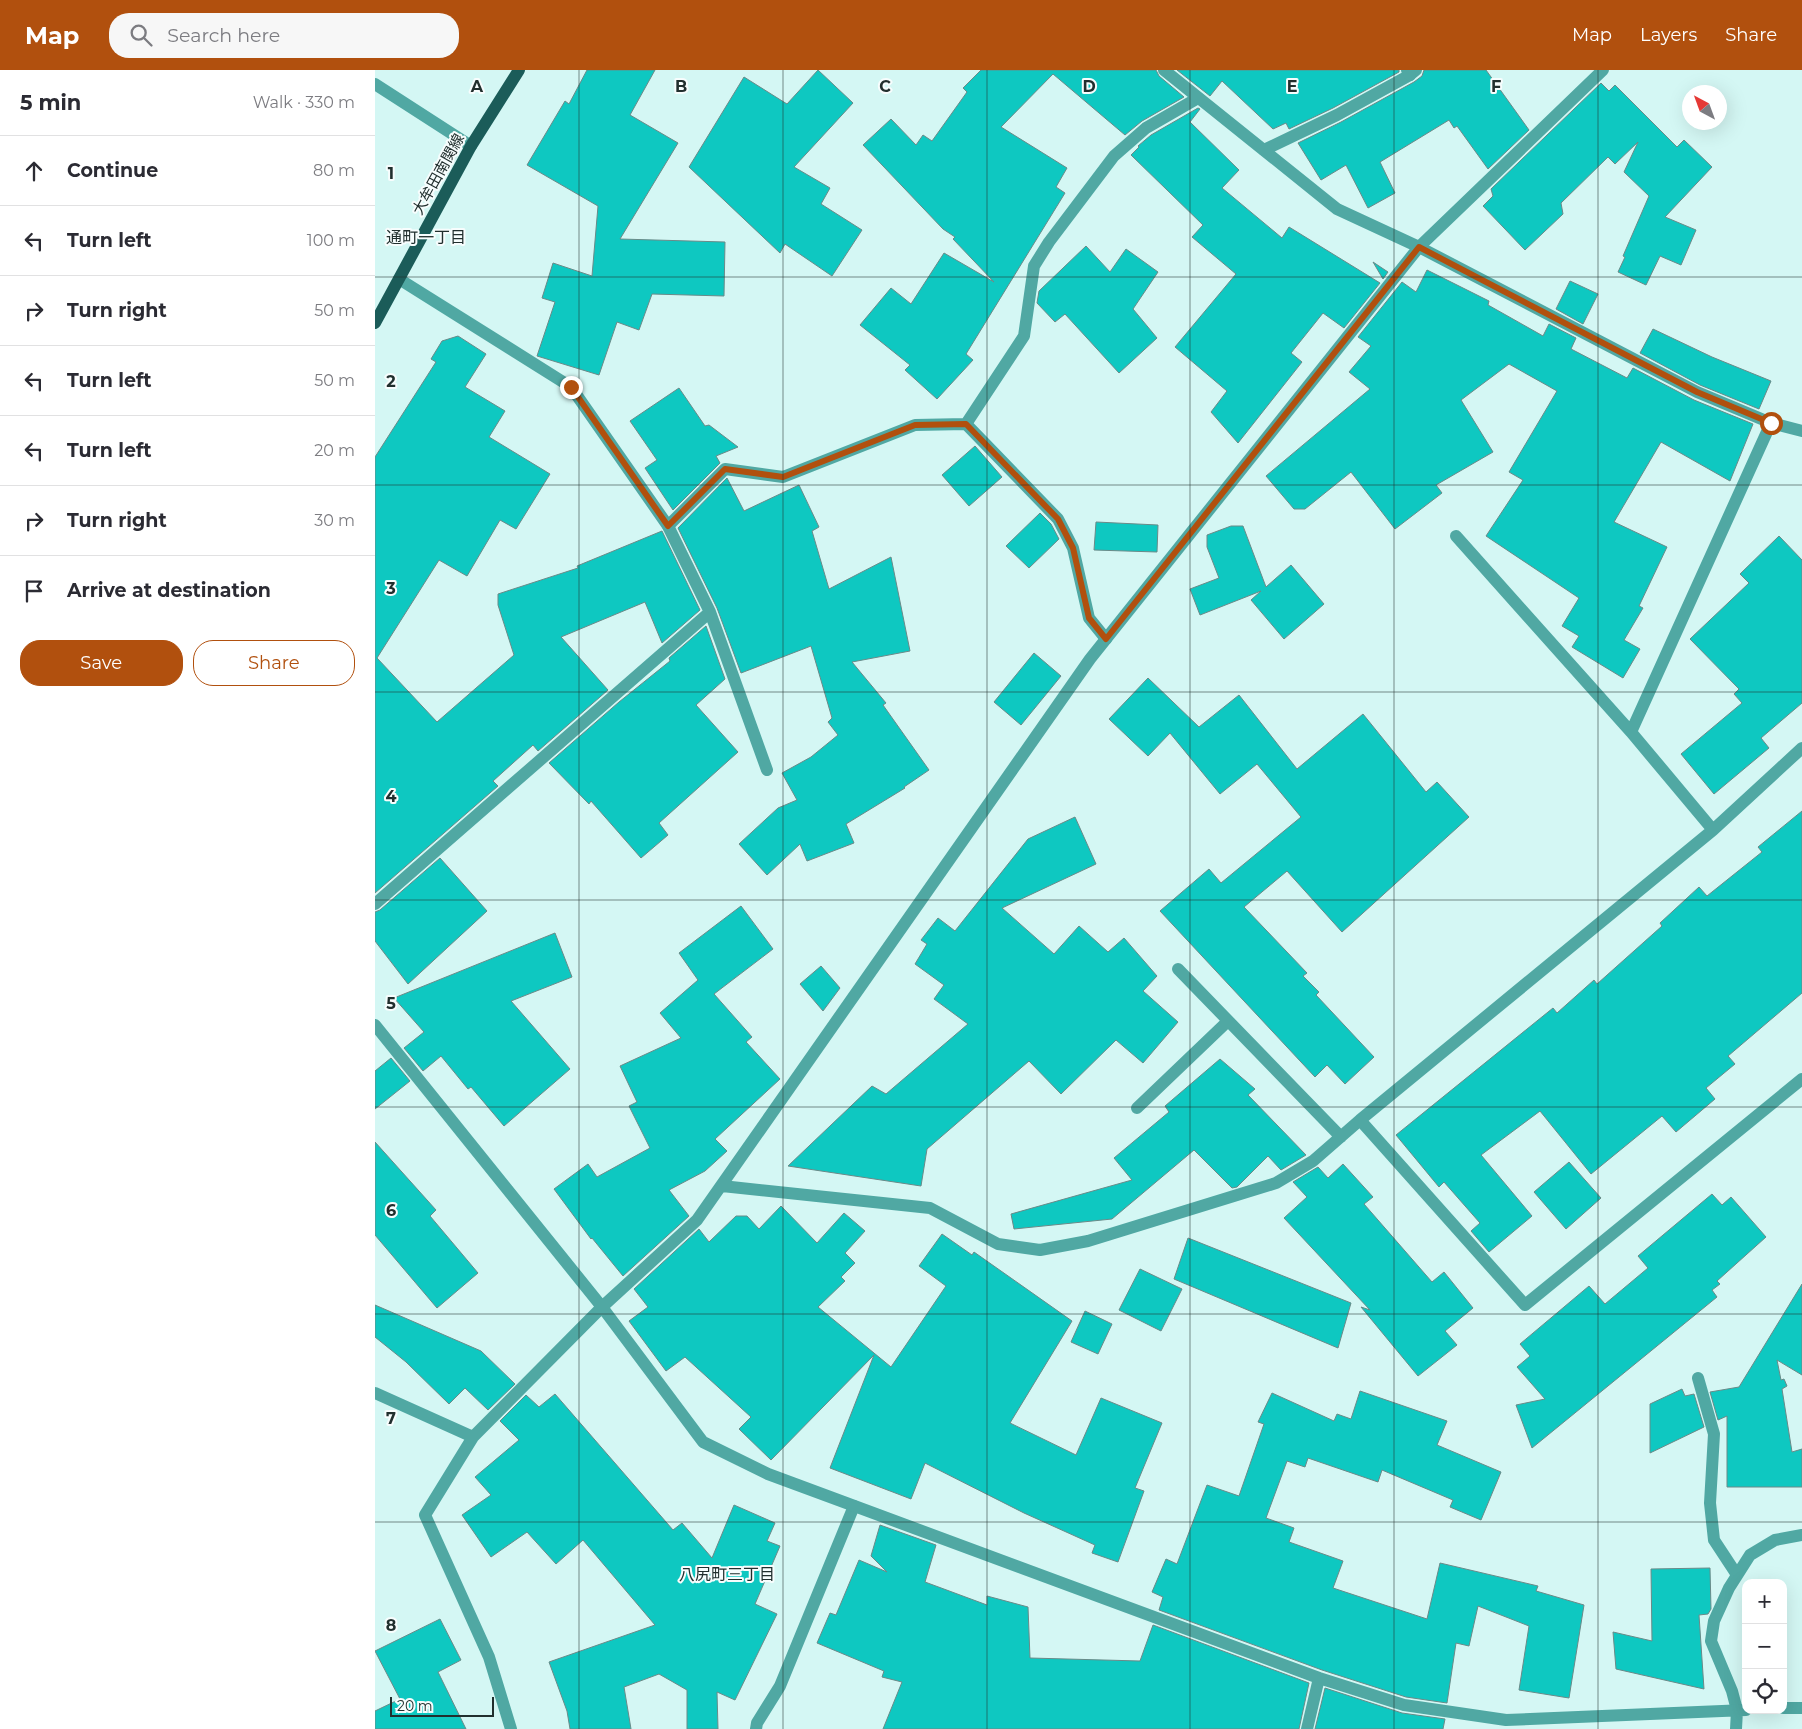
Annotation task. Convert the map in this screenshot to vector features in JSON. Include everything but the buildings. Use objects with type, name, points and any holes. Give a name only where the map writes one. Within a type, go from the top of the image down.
[{"type":"main road","name":"大牟田南関線","points":[[375,323],[471,146],[519,70]]},
{"type":"street","points":[[1164,70],[1337,209],[1419,247],[1697,392],[1771,423],[1802,431]]},
{"type":"street","points":[[511,1729],[489,1657],[425,1515],[473,1437],[602,1307],[697,1220],[1084,667],[1106,639],[1419,247],[1603,70]]},
{"type":"street","points":[[1264,150],[1337,115],[1411,72]]},
{"type":"street","points":[[375,84],[471,146]]},
{"type":"street","points":[[966,424],[1024,336],[1034,266],[1049,242],[1113,156],[1146,128],[1198,98]]},
{"type":"street","points":[[399,280],[571,387],[668,526],[710,612],[767,770]]},
{"type":"street","points":[[1631,732],[1771,423]]},
{"type":"street","points":[[668,526],[725,469],[783,477],[915,425],[966,424],[1058,519],[1073,548],[1089,618],[1106,639]]},
{"type":"street","points":[[1456,536],[1631,732],[1713,830]]},
{"type":"street","points":[[375,904],[710,612]]},
{"type":"street","points":[[722,1186],[929,1208],[998,1244],[1040,1250],[1088,1241],[1276,1183],[1313,1161],[1360,1120],[1713,830],[1802,748]]},
{"type":"street","points":[[1178,969],[1341,1137]]},
{"type":"street","points":[[1137,1108],[1228,1021]]},
{"type":"street","points":[[375,1025],[602,1307],[703,1442],[767,1474],[1319,1678],[1405,1705],[1506,1720],[1741,1710]]},
{"type":"street","points":[[1360,1120],[1525,1304],[1802,1079]]},
{"type":"street","points":[[1698,1378],[1714,1434],[1710,1503],[1714,1540],[1737,1575]]},
{"type":"street","points":[[375,1394],[473,1437]]},
{"type":"street","points":[[756,1729],[757,1723],[780,1686],[854,1506]]},
{"type":"street","points":[[1736,1729],[1741,1710],[1711,1641],[1714,1621],[1729,1588],[1750,1555],[1775,1540],[1802,1535]]},
{"type":"street","points":[[1307,1729],[1319,1678]]},
{"type":"street","points":[[1787,1708],[1802,1708]]},
{"type":"district","name":"通町一丁目","points":[[426,237]]},
{"type":"district","name":"八尻町三丁目","points":[[727,1574]]},
{"type":"route","points":[[571,387],[668,526],[725,469],[783,477],[915,425],[966,424],[1058,519],[1073,548],[1089,618],[1106,639],[1419,247],[1697,392],[1771,423]]}]
